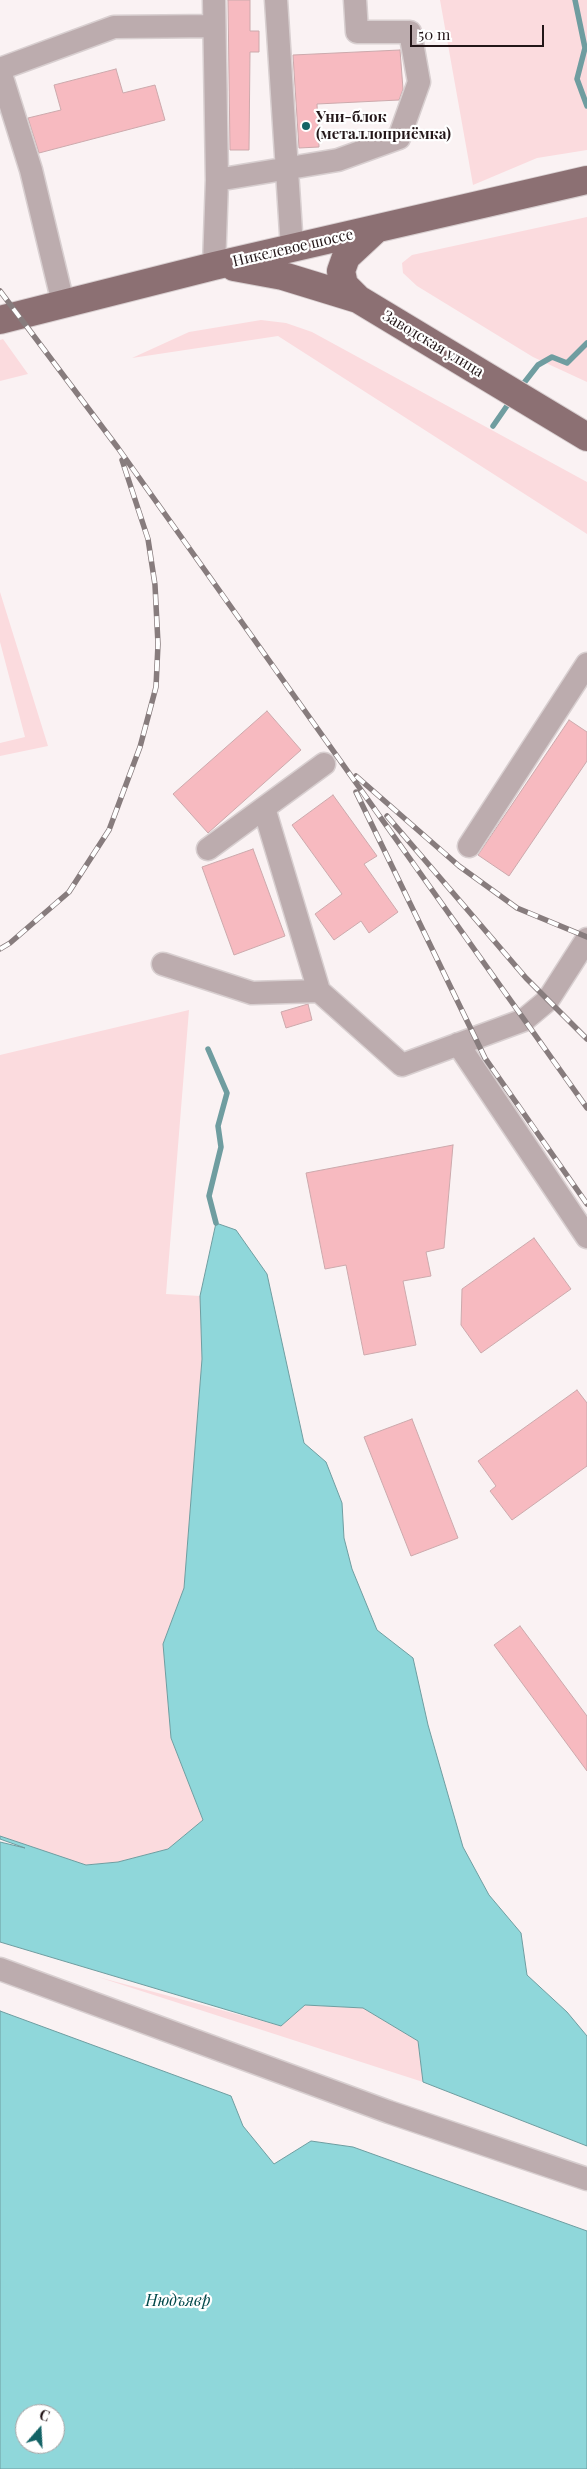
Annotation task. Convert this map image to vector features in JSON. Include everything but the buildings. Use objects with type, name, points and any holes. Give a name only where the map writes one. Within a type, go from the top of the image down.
[{"type":"main road","name":"Никелевое шоссе","points":[[0,320],[292,248],[587,180]]},
{"type":"main road","name":"Заводская улица","points":[[376,229],[346,257],[341,271],[344,284],[358,299],[587,436]]},
{"type":"main road","points":[[217,266],[283,276],[358,299]]},
{"type":"lane","points":[[214,0],[217,266]]},
{"type":"lane","points":[[276,0],[292,248]]},
{"type":"lane","points":[[217,180],[338,160],[398,138],[419,82],[410,32],[357,32],[355,0]]},
{"type":"lane","points":[[63,303],[31,170],[0,70],[114,27],[214,26]]},
{"type":"lane","points":[[469,846],[585,674]]},
{"type":"lane","points":[[208,849],[324,764]]},
{"type":"lane","points":[[264,808],[319,992],[402,1065],[524,1020],[548,1000],[587,939]]},
{"type":"lane","points":[[163,964],[252,993],[319,992]]},
{"type":"lane","points":[[458,1044],[587,1237]]},
{"type":"lane","points":[[0,1969],[389,2112],[587,2178]]},
{"type":"shaded area","points":[[440,0],[587,0],[587,150],[537,158],[473,185]]},
{"type":"shaded area","points":[[587,217],[587,382],[533,357],[417,286],[403,273],[402,263],[412,255]]},
{"type":"shaded area","points":[[261,320],[286,323],[312,332],[587,482],[587,534],[278,336],[132,358],[189,332]]},
{"type":"shaded area","points":[[3,339],[28,374],[0,381],[0,340]]},
{"type":"shaded area","points":[[0,592],[48,746],[0,756],[0,743],[25,737],[0,642]]},
{"type":"shaded area","points":[[189,1010],[166,1294],[200,1296],[202,1359],[184,1588],[163,1644],[171,1738],[203,1820],[168,1849],[118,1862],[85,1865],[0,1836],[0,1055]]},
{"type":"shaded area","points":[[98,1977],[281,2026],[305,2005],[363,2008],[418,2041],[423,2082]]},
{"type":"water","points":[[216,1223],[236,1230],[267,1274],[304,1443],[326,1462],[342,1503],[344,1538],[352,1569],[377,1630],[413,1658],[428,1725],[463,1847],[489,1895],[521,1933],[527,1975],[567,2012],[587,2036],[587,2146],[423,2082],[418,2041],[363,2008],[305,2005],[281,2026],[0,1942],[0,1842],[25,1848],[0,1839],[0,1836],[86,1865],[118,1862],[168,1849],[203,1820],[171,1738],[163,1644],[184,1588],[202,1359],[200,1296]]},
{"type":"water","name":"Нюдъявр","points":[[0,2011],[231,2096],[243,2126],[274,2164],[311,2141],[353,2147],[587,2231],[587,2469],[0,2469]]},
{"type":"waterway","points":[[575,0],[585,48],[577,79],[587,106]]},
{"type":"waterway","points":[[520,388],[538,365],[552,357],[567,363],[587,343]]},
{"type":"waterway","points":[[493,426],[511,400]]},
{"type":"waterway","points":[[208,1049],[227,1093],[218,1126],[221,1147],[209,1196],[216,1223]]},
{"type":"railway","points":[[0,291],[118,448],[587,1108]]},
{"type":"railway","points":[[0,949],[10,943],[69,892],[109,830],[140,747],[156,687],[158,644],[155,585],[148,539],[122,460]]},
{"type":"railway","points":[[356,776],[459,866],[517,908],[587,937]]},
{"type":"railway","points":[[356,792],[485,1058],[587,1204]]},
{"type":"railway","points":[[387,816],[526,978],[587,1039]]},
{"type":"place","name":"Уни-блок (металлоприёмка)","points":[[306,126]]}]
